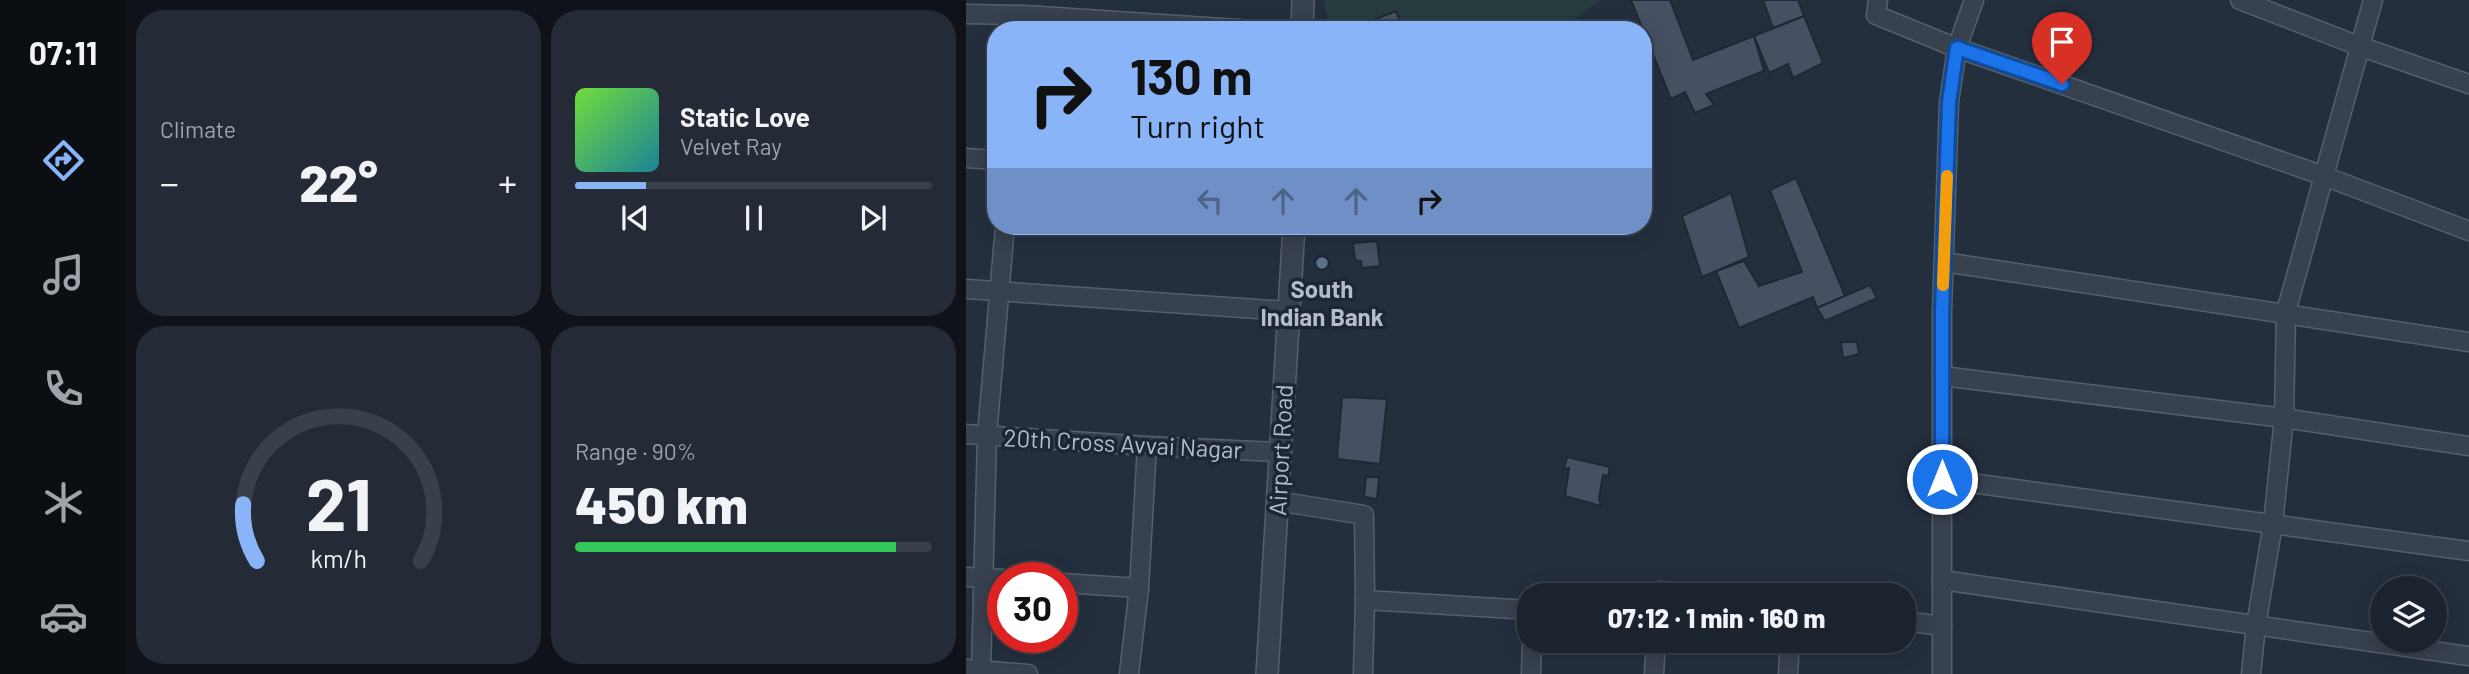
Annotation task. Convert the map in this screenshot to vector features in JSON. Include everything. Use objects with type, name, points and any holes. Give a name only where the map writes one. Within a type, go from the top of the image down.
[{"type":"street","points":[[1302,21],[1303,0]]},
{"type":"street","points":[[1878,0],[1876,15],[1957,48],[2325,176],[2469,231]]},
{"type":"street","points":[[1942,674],[1942,376],[1949,102],[1957,48],[1974,0]]},
{"type":"street","points":[[2240,0],[2359,46],[2469,84]]},
{"type":"street","points":[[2251,674],[2256,625],[2273,524],[2284,418],[2286,312],[2373,0]]},
{"type":"street","points":[[966,14],[1011,21]]},
{"type":"street","points":[[966,158],[987,159]]},
{"type":"street","points":[[1004,235],[975,577],[974,669],[1028,674]]},
{"type":"street","name":"Airport Road","points":[[1267,674],[1293,235]]},
{"type":"street","points":[[1944,262],[2469,342]]},
{"type":"street","points":[[966,289],[1287,312]]},
{"type":"street","points":[[1942,376],[2284,418],[2469,446]]},
{"type":"street","name":"20th Cross Avvai Nagar","points":[[966,434],[1280,452]]},
{"type":"street","points":[[1129,674],[1139,588],[1147,446]]},
{"type":"street","points":[[1942,479],[2469,551]]},
{"type":"street","points":[[1278,501],[1364,516],[1366,600],[1363,674]]},
{"type":"street","points":[[1942,580],[2469,656]]},
{"type":"street","points":[[1078,584],[1139,588]]},
{"type":"street","points":[[1366,600],[1517,609]]},
{"type":"street","points":[[1916,623],[1942,626]]},
{"type":"street","points":[[1531,674],[1532,653]]},
{"type":"street","points":[[1654,674],[1655,653]]},
{"type":"street","points":[[1788,674],[1789,653]]},
{"type":"green space","points":[[1324,0],[1601,0],[1572,21],[1400,21],[1395,12],[1371,21],[1327,21]]},
{"type":"building","points":[[1631,0],[1670,0],[1693,60],[1754,36],[1764,71],[1706,94],[1714,105],[1695,113],[1685,92],[1671,99],[1652,52],[1652,21],[1639,21]]},
{"type":"building","points":[[1763,0],[1798,0],[1804,16],[1773,28]]},
{"type":"building","points":[[1396,11],[1400,21],[1371,21]]},
{"type":"building","points":[[1804,16],[1823,63],[1793,78],[1788,64],[1769,73],[1754,36]]},
{"type":"building","points":[[1796,178],[1845,296],[1817,308],[1813,297],[1739,328],[1716,271],[1744,261],[1759,286],[1802,272],[1770,190]]},
{"type":"building","points":[[1731,193],[1749,257],[1702,277],[1682,216]]},
{"type":"building","points":[[1377,241],[1380,266],[1362,268],[1361,261],[1355,260],[1353,243]]},
{"type":"building","points":[[1870,285],[1877,298],[1825,321],[1817,308]]},
{"type":"building","points":[[1841,342],[1857,342],[1859,354],[1843,358]]},
{"type":"building","points":[[1342,397],[1387,399],[1380,464],[1337,459]]},
{"type":"building","points":[[1567,457],[1610,467],[1608,476],[1603,475],[1599,498],[1601,506],[1565,496],[1569,468],[1564,469]]},
{"type":"building","points":[[1366,477],[1379,477],[1377,499],[1364,497]]},
{"type":"slow traffic","points":[[1943,285],[1947,176]]},
{"type":"place","name":"South Indian Bank","points":[[1322,263]]},
{"type":"route","points":[[1942,479],[1942,311],[1949,102],[1957,48],[2062,84]]}]
